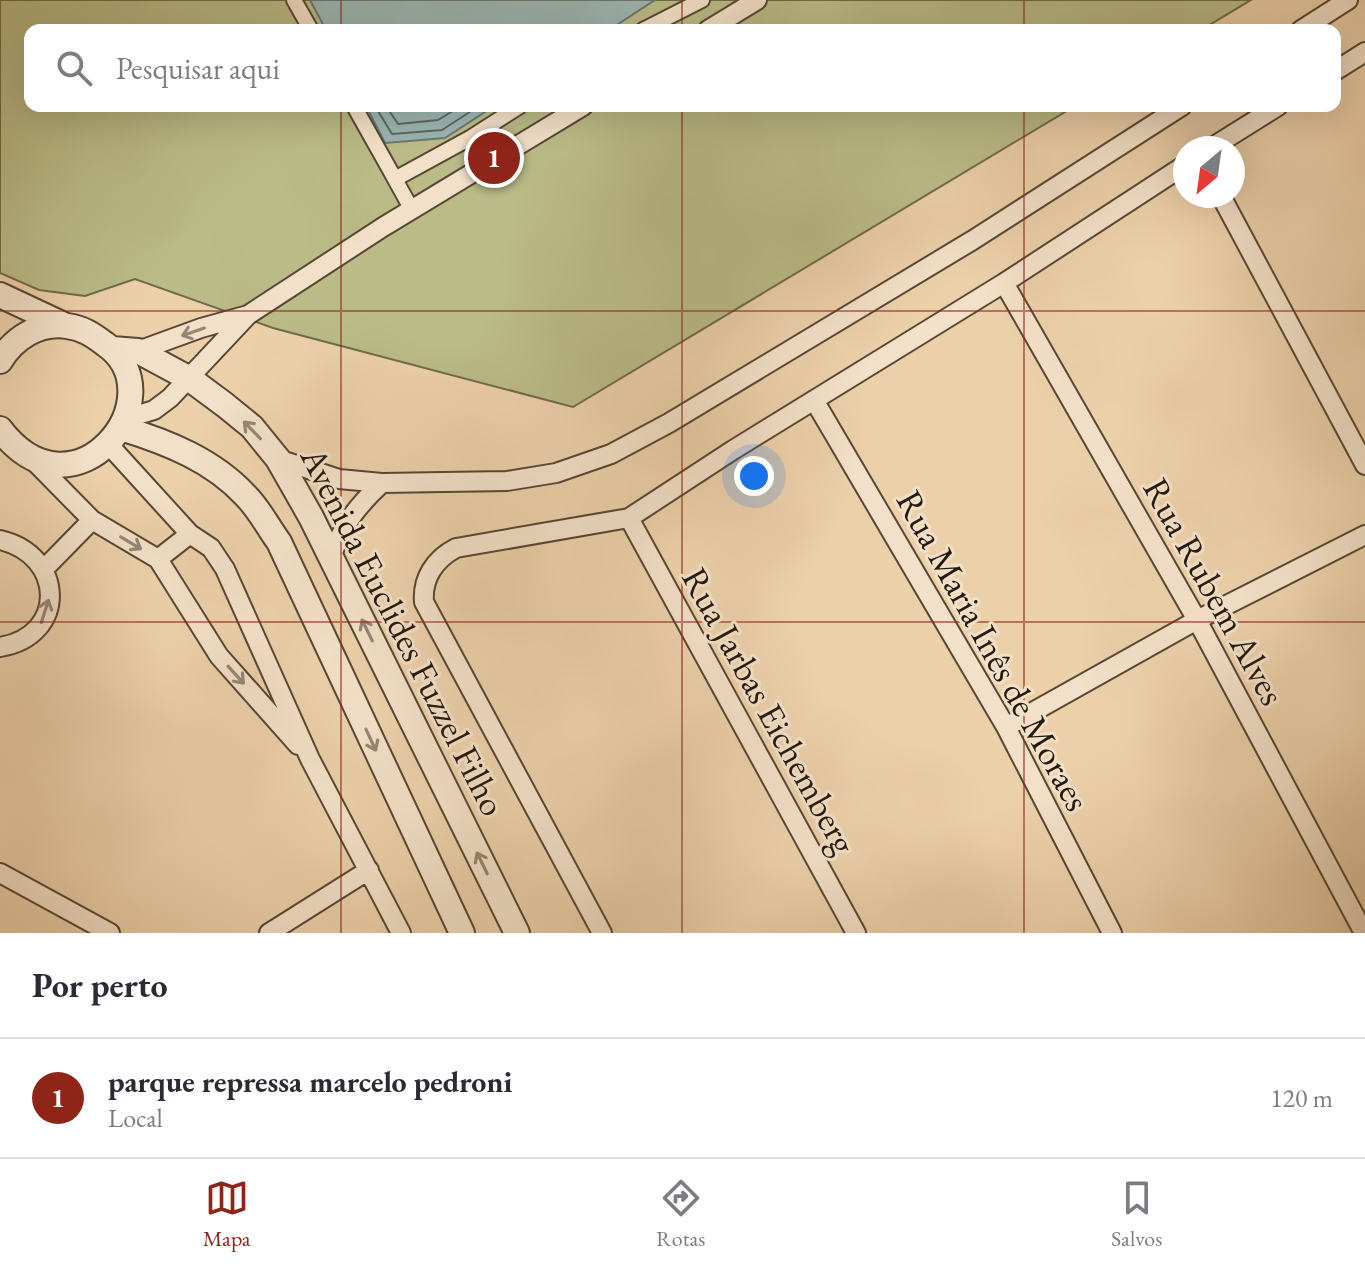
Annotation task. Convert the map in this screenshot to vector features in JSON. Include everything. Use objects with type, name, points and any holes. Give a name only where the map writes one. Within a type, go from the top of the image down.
[{"type":"street","points":[[294,0],[308,24]]},
{"type":"street","points":[[655,24],[702,0]]},
{"type":"street","points":[[718,24],[757,0]]},
{"type":"street","points":[[1310,24],[1348,0]]},
{"type":"street","points":[[1341,67],[1365,52]]},
{"type":"street","points":[[357,112],[395,179],[511,112]]},
{"type":"street","points":[[357,112],[412,210]]},
{"type":"street","points":[[30,457],[50,464],[71,463],[91,457],[119,428],[154,410],[190,379],[248,315],[573,112]]},
{"type":"street","points":[[278,459],[339,479],[382,483],[507,481],[556,473],[611,454],[669,423],[973,240],[1173,112]]},
{"type":"street","points":[[1230,136],[1268,112]]},
{"type":"street","points":[[602,933],[424,602],[423,587],[440,556],[456,548],[629,518],[1004,283],[1173,173]]},
{"type":"street","points":[[1227,208],[1365,465]]},
{"type":"street","name":"Rua Rubem Alves","points":[[1004,283],[1197,620],[1364,933]]},
{"type":"street","points":[[0,295],[64,325],[85,330],[112,349],[124,367],[129,387],[119,428],[190,534],[211,548],[236,590],[310,759],[401,933]]},
{"type":"street","points":[[138,351],[248,315]]},
{"type":"street","points":[[0,361],[24,335],[43,327],[64,325]]},
{"type":"street","name":"Avenida Euclides Fuzzel Filho","points":[[112,349],[138,351],[190,379],[252,427],[278,459],[331,557],[517,933]]},
{"type":"street","name":"Rua Maria Inês de Moraes","points":[[814,400],[1006,727],[1112,933]]},
{"type":"street","name":"Avenida Euclides Fuzzel Filho","points":[[119,428],[165,441],[199,459],[246,496],[279,542],[462,933]]},
{"type":"street","points":[[0,429],[12,445],[30,457],[92,520],[158,559],[219,656],[310,759]]},
{"type":"street","points":[[331,557],[342,528],[353,511],[382,483]]},
{"type":"street","name":"Rua Jarbas Eichemberg","points":[[629,518],[856,933]]},
{"type":"street","points":[[44,569],[92,520]]},
{"type":"street","points":[[158,559],[190,534]]},
{"type":"street","points":[[1006,727],[1197,620],[1365,535]]},
{"type":"street","points":[[0,540],[17,544],[33,554],[44,569],[50,587],[49,606],[42,623],[29,636],[13,645],[0,647]]},
{"type":"street","points":[[269,933],[369,870]]},
{"type":"street","points":[[0,873],[110,933]]},
{"type":"green space","points":[[0,0],[1251,0],[1211,24],[24,24],[24,112],[1065,112],[573,407],[273,328],[135,279],[85,296],[39,290],[0,273]]},
{"type":"water","points":[[310,0],[655,0],[618,24],[323,24]]},
{"type":"water","points":[[369,112],[485,112],[445,138],[385,143]]},
{"type":"place","name":"parque repressa marcelo pedroni","points":[[494,158]]}]
